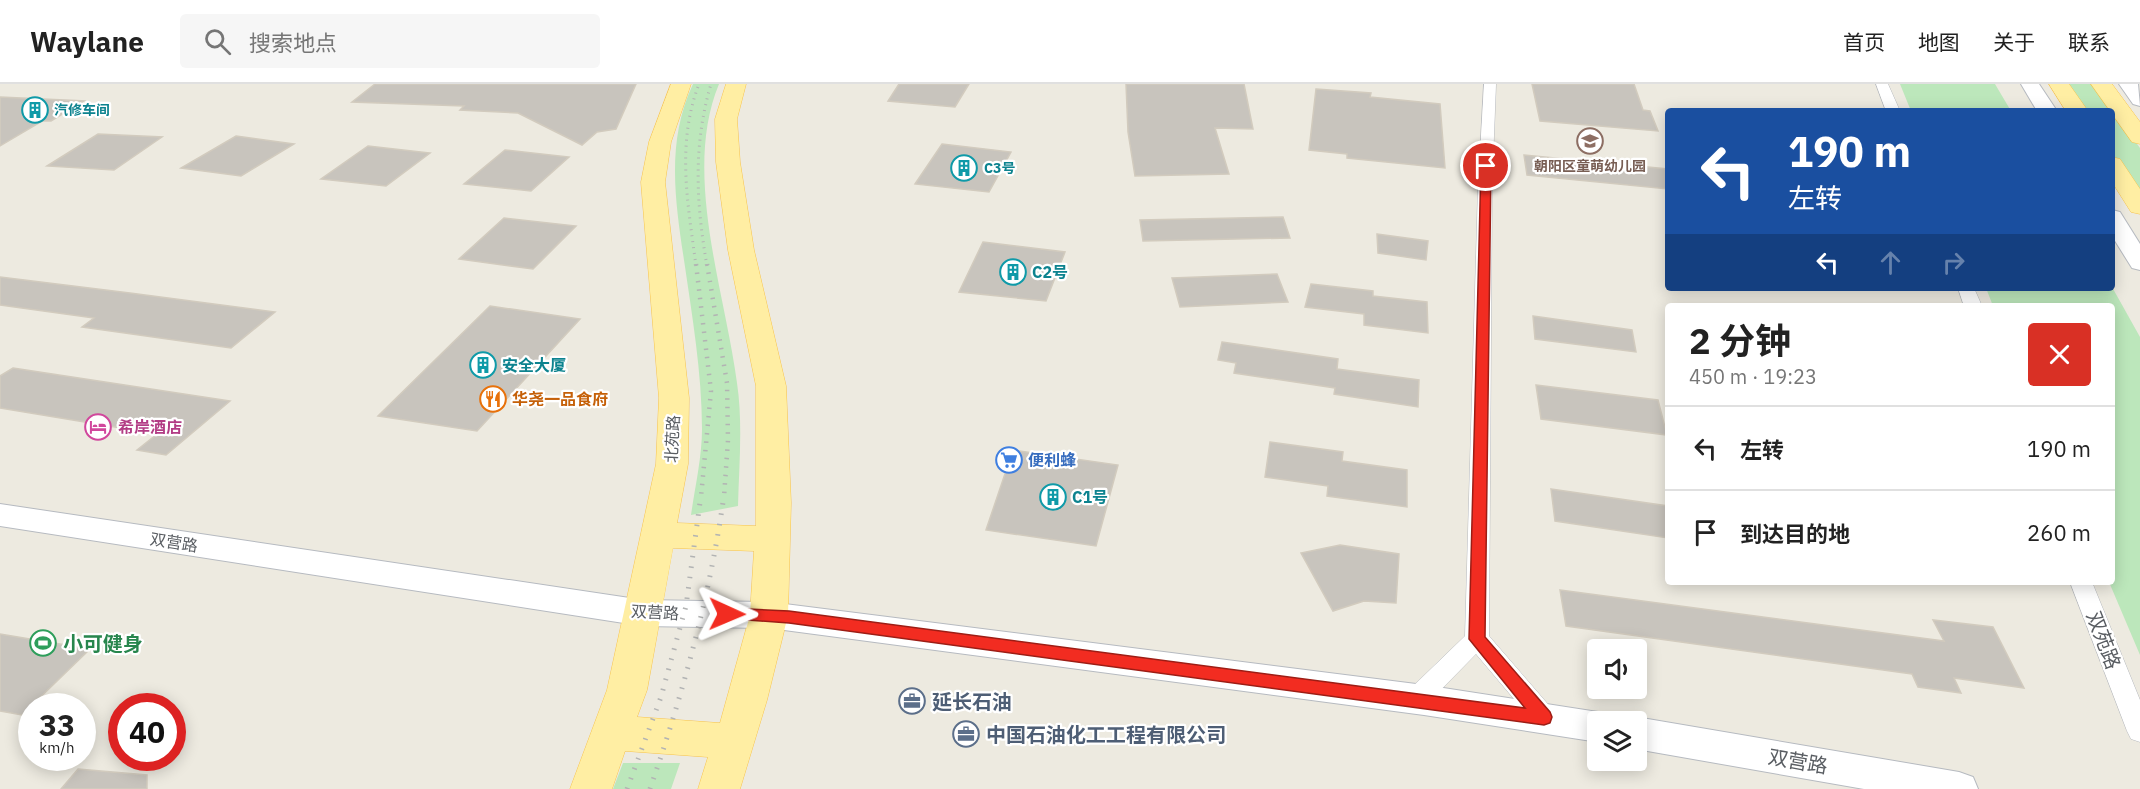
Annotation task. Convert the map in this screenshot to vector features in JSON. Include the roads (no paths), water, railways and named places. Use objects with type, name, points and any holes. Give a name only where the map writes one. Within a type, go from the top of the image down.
[{"type":"main road","name":"北苑路","points":[[591,789],[627,690],[672,464],[674,398],[653,182],[660,142],[681,84]]},
{"type":"main road","points":[[719,789],[769,615],[774,503],[771,386],[741,250],[728,162],[726,119],[736,84]]},
{"type":"main road","points":[[2059,84],[2075,108]]},
{"type":"main road","points":[[2101,84],[2140,136]]},
{"type":"main road","points":[[2115,169],[2140,207]]},
{"type":"main road","points":[[658,535],[772,539]]},
{"type":"main road","points":[[611,733],[734,741]]},
{"type":"street","points":[[1490,84],[1485,199],[1477,639],[1544,717]]},
{"type":"street","points":[[1882,84],[1892,108]]},
{"type":"street","points":[[2030,84],[2045,108]]},
{"type":"street","points":[[2127,84],[2140,100]]},
{"type":"street","points":[[2115,222],[2140,263]]},
{"type":"street","name":"双营路","points":[[0,515],[643,613],[769,615],[1416,699],[1587,725]]},
{"type":"street","name":"双苑路","points":[[2082,585],[2140,731]]},
{"type":"street","points":[[1416,699],[1477,639]]},
{"type":"street","name":"双营路","points":[[1647,736],[1959,789]]},
{"type":"railway","points":[[696,266],[687,197],[686,152],[692,107],[699,84]]},
{"type":"railway","points":[[707,266],[700,220],[698,174],[701,129],[711,84]]},
{"type":"railway","points":[[696,264],[711,391],[701,497]]},
{"type":"railway","points":[[707,264],[727,383],[728,440],[724,497]]},
{"type":"railway","points":[[627,789],[661,697],[686,606],[701,495]]},
{"type":"railway","points":[[650,789],[674,717],[694,644],[711,570],[724,495]]},
{"type":"place","name":"汽修车间","points":[[35,110]]},
{"type":"place","name":"朝阳区童萌幼儿园","points":[[1590,141]]},
{"type":"place","name":"C3号","points":[[964,168]]},
{"type":"place","name":"C2号","points":[[1013,272]]},
{"type":"place","name":"安全大厦","points":[[483,365]]},
{"type":"place","name":"华尧一品食府","points":[[493,399]]},
{"type":"place","name":"希岸酒店","points":[[98,427]]},
{"type":"place","name":"便利蜂","points":[[1009,460]]},
{"type":"place","name":"C1号","points":[[1053,497]]},
{"type":"place","name":"小可健身","points":[[43,643]]},
{"type":"place","name":"延长石油","points":[[912,701]]},
{"type":"place","name":"中国石油化工工程有限公司","points":[[966,734]]}]
